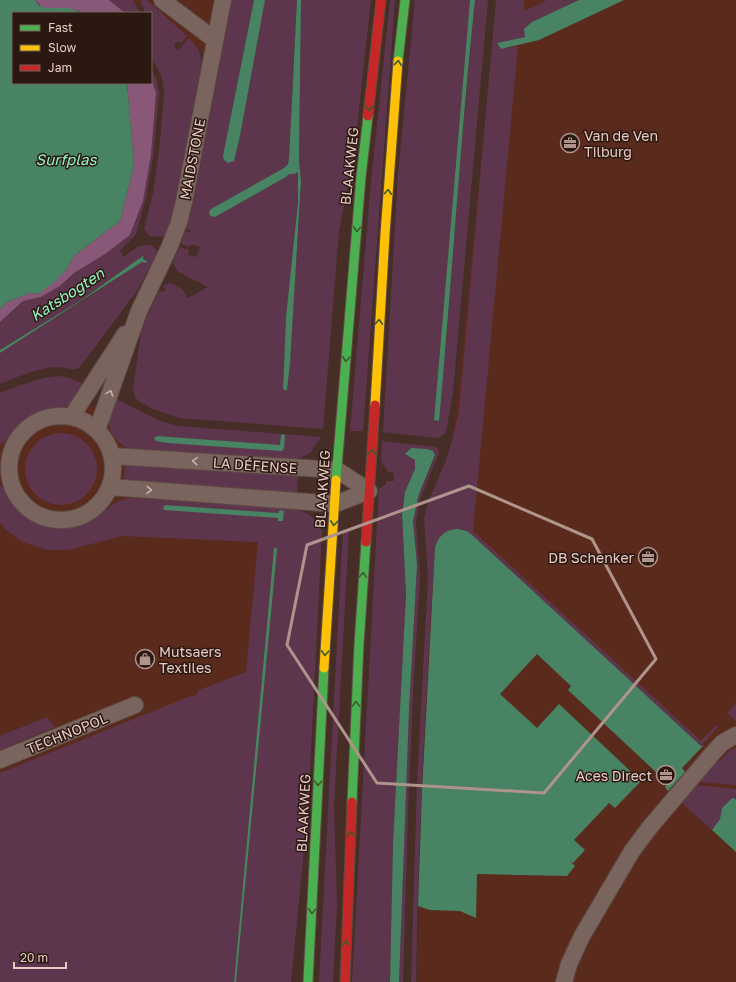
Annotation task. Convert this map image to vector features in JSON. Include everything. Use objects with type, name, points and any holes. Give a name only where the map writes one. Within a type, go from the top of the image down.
[{"type":"main road","name":"BLAAKWEG","points":[[308,982],[325,648],[335,504],[361,177],[381,0]]},
{"type":"main road","points":[[345,982],[359,644],[396,80],[405,0]]},
{"type":"street","points":[[162,0],[215,40]]},
{"type":"street","name":"MAIDSTONE","points":[[97,430],[139,311],[169,248],[179,222],[223,0]]},
{"type":"street","name":"MAIDSTONE","points":[[72,416],[139,311]]},
{"type":"street","points":[[54,416],[72,416],[97,430],[107,443],[112,456],[114,472],[110,487],[103,500],[92,510],[79,518],[65,521],[50,520],[36,515],[24,506],[15,495],[4,466],[12,448],[22,433],[36,422],[54,416]]},
{"type":"street","name":"LA DÉFENSE","points":[[112,456],[338,470]]},
{"type":"street","points":[[338,470],[369,491]]},
{"type":"street","points":[[110,487],[335,504],[369,491]]},
{"type":"street","name":"TECHNOPOL","points":[[0,760],[135,705]]},
{"type":"street","points":[[564,982],[569,964],[582,936],[632,852],[650,826],[722,743],[736,735]]},
{"type":"highlighted area","points":[[469,486],[592,539],[656,659],[544,793],[377,783],[287,645],[307,545]]},
{"type":"shaded area","points":[[35,0],[109,0],[124,12],[81,12],[77,10],[58,8],[48,9],[42,7]]},
{"type":"shaded area","points":[[109,0],[133,0],[139,12],[124,12]]},
{"type":"shaded area","points":[[133,0],[234,0],[223,58],[195,48],[152,15],[152,12],[148,12]]},
{"type":"shaded area","points":[[143,0],[147,0],[187,36],[181,43],[178,41],[174,45],[178,51],[189,38],[195,44],[201,58],[201,66],[176,198],[164,237],[149,236],[144,229],[153,193],[160,142],[164,93],[162,77],[152,58],[152,12],[145,12],[141,2]]},
{"type":"shaded area","points":[[232,0],[254,0],[223,156],[226,162],[232,162],[235,158],[265,0],[297,0],[288,164],[284,168],[211,209],[209,214],[210,216],[215,217],[289,174],[294,174],[298,171],[298,202],[286,317],[283,389],[286,390],[290,364],[301,181],[299,161],[301,0],[371,0],[354,154],[339,231],[323,429],[180,418],[153,409],[140,402],[135,397],[133,390],[141,332],[159,291],[164,292],[166,289],[162,286],[170,283],[182,289],[188,298],[208,287],[177,271],[173,262],[180,247],[189,250],[188,255],[196,257],[200,247],[191,244],[190,247],[181,244],[185,231],[190,233],[191,230],[186,229],[193,204]]},
{"type":"shaded area","points":[[390,0],[395,0],[363,431],[350,431],[371,182]]},
{"type":"shaded area","points":[[415,0],[470,0],[434,420],[446,349],[457,192],[475,0],[488,0],[453,392],[446,432],[442,436],[436,438],[383,432],[398,174]]},
{"type":"shaded area","points":[[496,0],[524,0],[524,11],[547,0],[579,0],[532,22],[525,37],[497,44],[501,49],[518,46],[473,531],[701,741],[716,725],[718,727],[701,746],[471,534],[457,529],[447,531],[441,537],[435,548],[423,765],[416,982],[411,982],[417,783],[428,578],[424,518],[428,502],[445,463],[459,410]]},
{"type":"shaded area","points":[[498,0],[736,0],[736,982],[417,982],[428,541],[450,462]]},
{"type":"shaded area","points":[[152,71],[157,80],[159,94],[153,157],[146,198],[136,234],[120,251],[124,257],[137,247],[149,245],[153,246],[158,253],[136,292],[79,368],[71,369],[50,367],[28,373],[0,384],[0,353],[142,262],[145,256],[144,255],[83,299],[0,350],[0,322],[23,301],[41,297],[60,286],[74,273],[130,235],[143,201],[151,155],[156,93],[152,80]]},
{"type":"shaded area","points":[[152,80],[156,93],[151,155],[143,201],[130,235],[105,254],[74,273],[60,286],[41,297],[23,301],[0,322],[0,309],[7,302],[30,293],[38,294],[65,271],[75,255],[120,221],[134,165],[127,84],[152,84]]},
{"type":"shaded area","points":[[60,376],[87,385],[71,404],[66,407],[39,414],[27,419],[0,445],[0,393],[37,380]]},
{"type":"shaded area","points":[[49,391],[187,441],[274,450],[227,982],[0,982],[0,409]]},
{"type":"shaded area","points":[[114,398],[158,420],[178,426],[321,437],[311,452],[297,460],[130,449],[115,438],[110,429],[109,417]],"holes":[[[157,436],[280,445],[155,440],[155,437]]]},
{"type":"shaded area","points":[[61,433],[81,439],[91,449],[97,469],[91,489],[81,499],[61,505],[41,499],[31,489],[25,469],[31,449],[41,439]]},
{"type":"shaded area","points":[[382,441],[435,447],[438,448],[439,453],[420,499],[416,521],[420,578],[408,810],[403,982],[399,982],[399,973],[409,711],[417,565],[413,521],[419,494],[435,457],[420,448],[409,450],[406,454],[415,460],[416,464],[403,501],[402,511],[406,594],[393,843],[390,982],[352,982],[379,489],[386,484],[386,481],[394,481],[394,473],[387,472],[387,469],[381,462]]},
{"type":"shaded area","points":[[125,463],[298,474],[297,493],[125,480]]},
{"type":"shaded area","points":[[0,484],[10,500],[25,517],[45,526],[55,528],[76,526],[96,517],[116,503],[131,498],[294,509],[304,512],[315,519],[322,532],[308,810],[291,982],[236,982],[277,550],[274,548],[234,982],[0,982],[0,773],[191,696],[194,697],[199,690],[246,672],[258,542],[122,536],[68,550],[48,550],[23,542],[5,529],[0,522]],"holes":[[[163,506],[278,513],[279,511],[283,510],[278,518]]]},
{"type":"shaded area","points":[[343,529],[349,530],[334,806],[337,903],[333,982],[319,982]]},
{"type":"shaded area","points":[[736,703],[736,721],[727,713]]},
{"type":"shaded area","points":[[47,717],[55,727],[0,750],[0,736]]},
{"type":"shaded area","points":[[736,748],[736,785],[699,782],[718,760],[720,761],[729,751]]},
{"type":"shaded area","points":[[696,785],[736,789],[736,800],[731,799],[722,808],[720,819],[712,830],[681,802]]},
{"type":"water","name":"Surfplas","points":[[0,0],[35,0],[44,8],[69,8],[81,12],[12,12],[12,84],[127,84],[134,165],[120,221],[75,255],[65,271],[53,283],[38,294],[30,293],[7,302],[0,309]]},
{"type":"water","points":[[254,0],[265,0],[240,136],[234,161],[228,163],[224,160],[223,156]]},
{"type":"water","points":[[297,0],[301,0],[299,161],[301,181],[290,364],[286,391],[283,389],[286,317],[298,202],[298,172],[289,174],[215,217],[210,216],[209,212],[211,209],[284,168],[288,164]]},
{"type":"water","points":[[470,0],[475,0],[439,421],[434,420]]},
{"type":"water","points":[[579,0],[624,0],[539,40],[501,49],[497,43],[525,37],[524,29],[532,22]]},
{"type":"water","points":[[144,255],[143,259],[147,261],[146,263],[142,262],[0,353],[0,350],[83,299]]},
{"type":"water","points":[[281,435],[285,435],[284,448],[282,451],[168,443],[156,441],[154,438],[157,436],[280,445]]},
{"type":"water","points":[[412,448],[427,449],[433,451],[435,455],[419,494],[413,521],[417,565],[409,711],[399,982],[390,982],[393,843],[406,594],[402,514],[405,492],[415,469],[415,460],[405,454]]},
{"type":"water","points":[[165,505],[278,513],[281,510],[284,511],[283,521],[278,521],[278,518],[164,510],[163,508]]},
{"type":"water","points":[[458,529],[467,531],[471,534],[701,746],[704,745],[682,768],[685,772],[668,791],[665,787],[675,775],[664,765],[657,773],[568,690],[571,686],[537,654],[500,694],[537,728],[559,704],[641,781],[615,808],[609,803],[574,840],[585,850],[573,863],[570,861],[575,866],[567,876],[477,874],[476,918],[460,911],[430,910],[418,906],[422,791],[435,548],[438,540],[443,534],[450,530]]},
{"type":"water","points":[[274,548],[277,550],[236,982],[234,982]]},
{"type":"water","points":[[734,798],[736,800],[736,852],[712,830],[720,819],[722,808]]},
{"type":"traffic: fast","points":[[398,61],[405,0]]},
{"type":"traffic: fast","points":[[336,480],[361,177],[368,116]]},
{"type":"traffic: fast","points":[[352,802],[359,644],[366,542]]},
{"type":"traffic: fast","points":[[308,982],[324,668]]},
{"type":"traffic: slow","points":[[375,405],[385,234],[398,61]]},
{"type":"traffic: slow","points":[[324,668],[336,480]]},
{"type":"traffic: jam","points":[[368,116],[381,0]]},
{"type":"traffic: jam","points":[[366,542],[375,405]]},
{"type":"traffic: jam","points":[[345,982],[352,802]]},
{"type":"place","name":"Van de Ven Tilburg","points":[[570,143]]},
{"type":"place","name":"DB Schenker","points":[[648,557]]},
{"type":"place","name":"Mutsaers Textiles","points":[[145,659]]},
{"type":"place","name":"Aces Direct","points":[[666,775]]},
{"type":"water label","name":"Katsbogten","points":[[67,294]]}]
